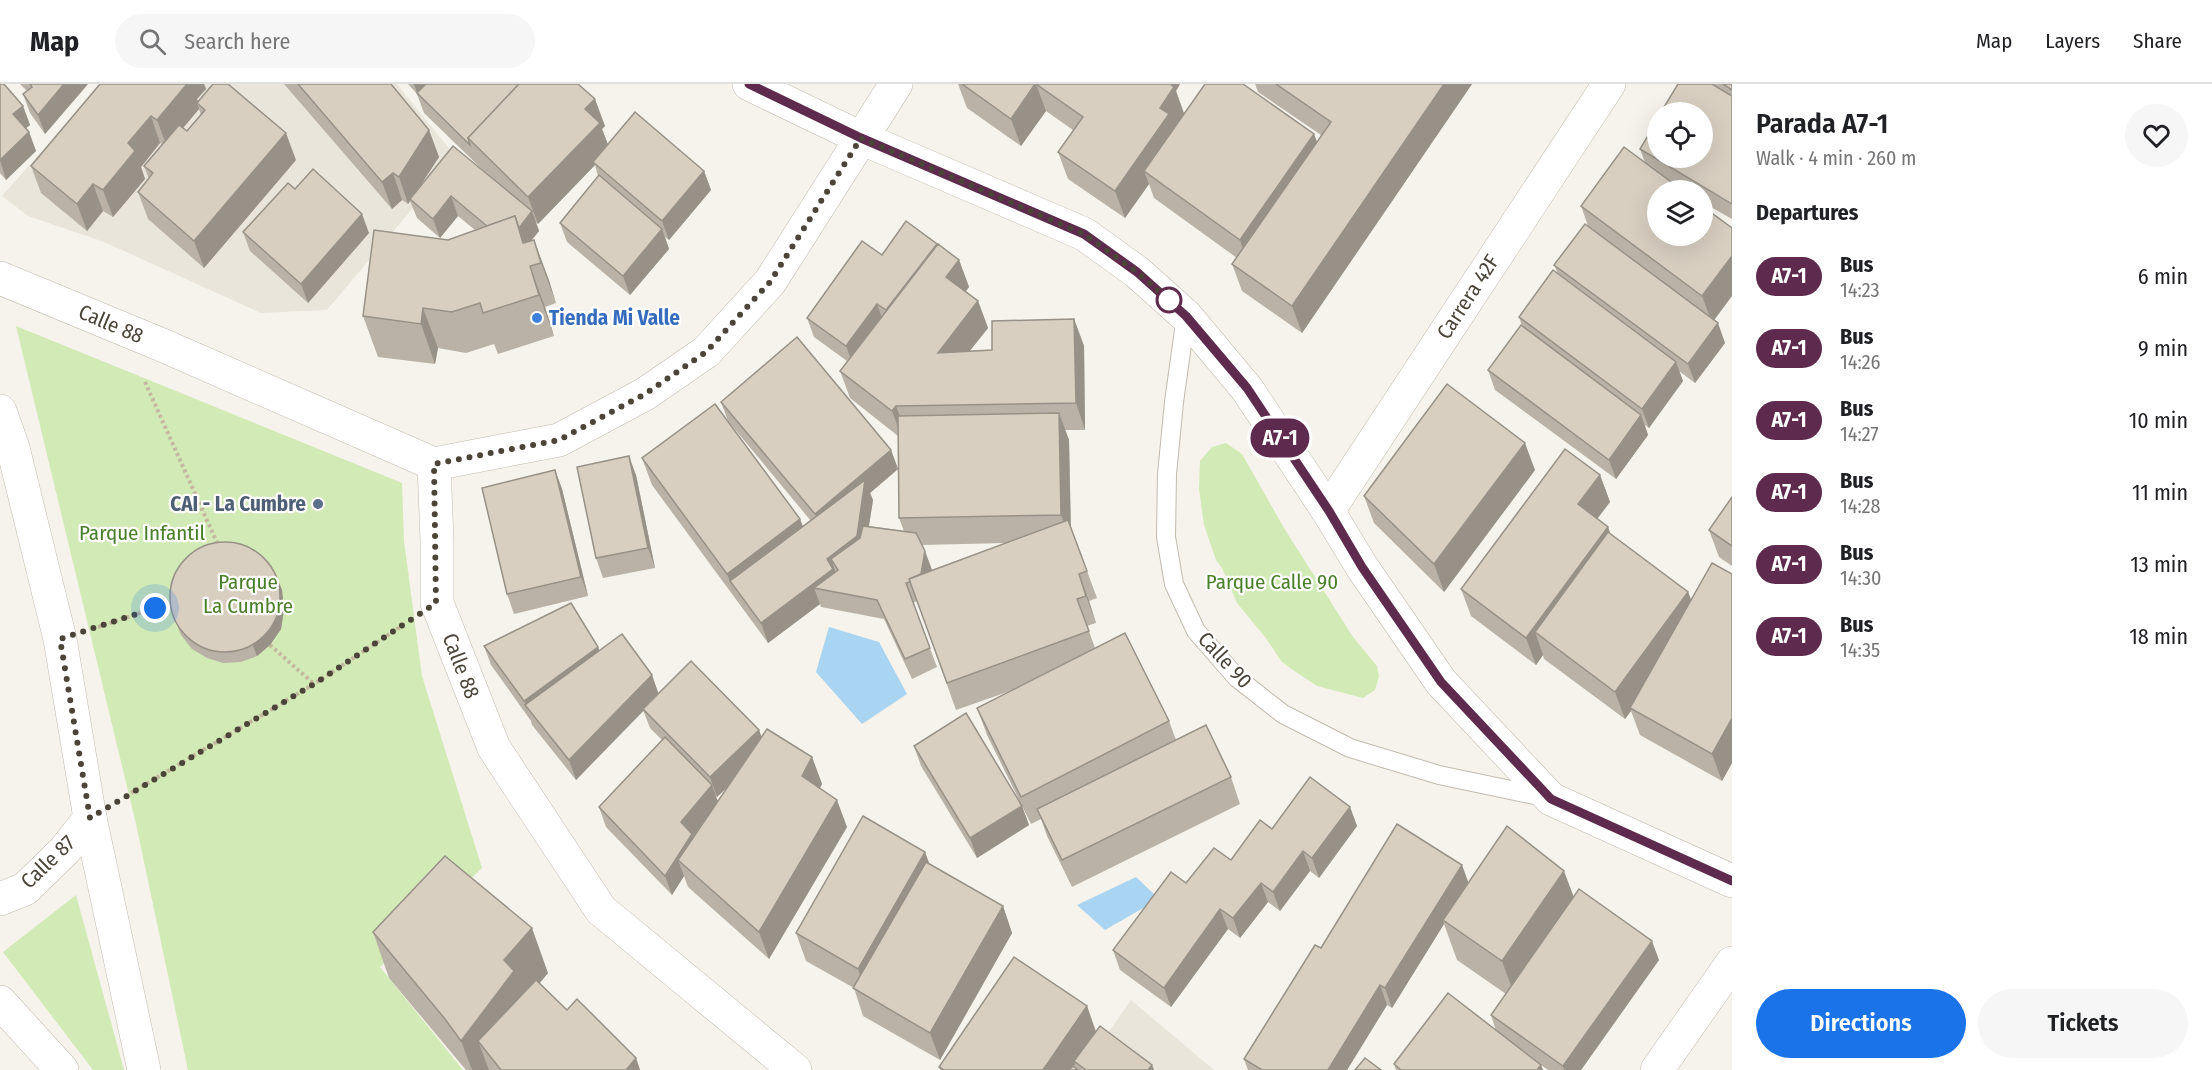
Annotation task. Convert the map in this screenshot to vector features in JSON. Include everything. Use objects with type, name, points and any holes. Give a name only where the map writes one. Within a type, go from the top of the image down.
[{"type":"street","name":"Calle 90","points":[[749,84],[861,138],[1084,234],[1137,272],[1186,316],[1247,388],[1329,511],[1362,567],[1441,682],[1551,799],[1732,881]]},
{"type":"street","points":[[434,464],[559,440],[645,394],[706,352],[770,282],[896,84]]},
{"type":"street","name":"Carrera 42F","points":[[1329,511],[1608,84]]},
{"type":"street","name":"Calle 88","points":[[0,278],[162,345],[434,464],[436,603],[494,748],[601,910],[795,1070]]},
{"type":"street","points":[[0,411],[13,448],[60,639],[90,818],[144,1070]]},
{"type":"street","name":"Calle 87","points":[[0,899],[25,889],[64,850],[90,818]]},
{"type":"street","points":[[1657,1070],[1732,963]]},
{"type":"street","points":[[0,1002],[62,1070]]},
{"type":"lane","name":"Calle 90","points":[[1186,316],[1169,453],[1166,537],[1174,584],[1196,631],[1237,678],[1283,714],[1350,748],[1439,774],[1551,799]]},
{"type":"path","points":[[162,345],[142,376],[221,552]]},
{"type":"path","points":[[60,639],[174,602]]},
{"type":"path","points":[[90,818],[314,684],[436,603]]},
{"type":"path","points":[[270,645],[314,684]]},
{"type":"shaded area","points":[[102,84],[397,84],[456,157],[327,310],[261,313],[104,242],[28,216],[2,196]]},
{"type":"shaded area","points":[[1131,1000],[1214,1070],[1082,1070]]},
{"type":"green space","name":"Parque La Cumbre","points":[[16,326],[402,483],[404,541],[422,676],[482,868],[380,967],[463,1070],[188,1070],[136,824]]},
{"type":"green space","name":"Parque Calle 90","points":[[1226,443],[1242,454],[1284,528],[1353,637],[1377,666],[1379,676],[1375,690],[1363,698],[1317,686],[1282,662],[1237,603],[1222,568],[1216,560],[1204,525],[1199,489],[1200,461],[1212,447]]},
{"type":"green space","points":[[76,895],[124,1070],[93,1070],[3,952]]},
{"type":"water","points":[[829,627],[879,642],[907,694],[862,724],[816,672]]},
{"type":"water","points":[[1136,877],[1159,899],[1105,930],[1077,905]]},
{"type":"building","points":[[0,84],[4,84],[23,106],[13,114],[29,132],[0,160]]},
{"type":"building","points":[[30,84],[64,84],[38,115],[23,94],[32,87]]},
{"type":"building","points":[[100,84],[187,84],[157,120],[151,116],[128,143],[135,151],[103,190],[93,184],[77,204],[31,166]]},
{"type":"building","points":[[213,84],[228,84],[286,133],[194,241],[138,192],[153,173],[144,166],[179,125],[187,131],[205,110],[197,103]]},
{"type":"building","points":[[298,84],[391,84],[429,130],[399,177],[393,173],[382,182]]},
{"type":"building","points":[[426,84],[519,84],[468,138],[470,145],[417,93]]},
{"type":"building","points":[[519,84],[578,84],[595,99],[585,109],[600,123],[528,197],[468,138]]},
{"type":"building","points":[[962,84],[1035,84],[1011,119]]},
{"type":"building","points":[[1036,84],[1170,84],[1174,87],[1160,108],[1169,114],[1115,191],[1058,152],[1083,117]]},
{"type":"building","points":[[1205,84],[1243,84],[1314,134],[1240,240],[1144,171]]},
{"type":"building","points":[[1276,84],[1444,84],[1292,306],[1232,264],[1331,122]]},
{"type":"building","points":[[1678,84],[1712,84],[1732,96],[1732,204],[1713,193],[1713,180],[1692,180],[1672,168],[1713,168],[1713,102],[1667,102]]},
{"type":"building","points":[[1723,84],[1732,84],[1732,90]]},
{"type":"building","points":[[635,112],[704,171],[662,221],[593,162]]},
{"type":"building","points":[[1647,137],[1647,153],[1640,149]]},
{"type":"building","points":[[453,146],[532,211],[519,228],[515,216],[487,226],[451,196],[433,219],[410,199]]},
{"type":"building","points":[[1624,147],[1647,164],[1647,168],[1652,168],[1669,180],[1647,180],[1647,246],[1713,246],[1713,214],[1732,228],[1732,256],[1702,296],[1581,206]]},
{"type":"building","points":[[313,169],[362,214],[301,284],[243,232],[288,183],[295,189]]},
{"type":"building","points":[[599,175],[662,229],[623,276],[560,223]]},
{"type":"building","points":[[515,216],[523,243],[534,240],[541,263],[530,266],[539,295],[483,313],[480,303],[452,312],[423,308],[421,324],[363,316],[374,230],[448,240]]},
{"type":"building","points":[[906,221],[937,244],[886,310],[877,304],[846,346],[807,318],[862,241],[882,255]]},
{"type":"building","points":[[1585,224],[1718,323],[1688,364],[1554,265]]},
{"type":"building","points":[[938,244],[959,260],[946,277],[978,301],[938,353],[992,350],[992,321],[1074,319],[1076,403],[896,406],[892,411],[840,371]]},
{"type":"building","points":[[1553,270],[1676,362],[1642,409],[1519,317]]},
{"type":"building","points":[[1521,325],[1641,415],[1609,460],[1488,370]]},
{"type":"building","points":[[797,337],[891,450],[815,514],[721,402]]},
{"type":"building","points":[[1447,384],[1525,443],[1434,564],[1364,496]]},
{"type":"building","points":[[715,404],[800,519],[727,574],[642,458]]},
{"type":"building","points":[[1059,413],[1061,515],[899,518],[898,416]]},
{"type":"building","points":[[1565,449],[1600,475],[1578,504],[1608,527],[1526,638],[1461,589]]},
{"type":"building","points":[[629,456],[648,548],[596,558],[577,467]]},
{"type":"building","points":[[555,470],[581,577],[507,594],[482,488]]},
{"type":"building","points":[[865,480],[857,536],[827,559],[833,569],[761,623],[730,581]]},
{"type":"building","points":[[1732,497],[1732,546],[1709,530]]},
{"type":"building","points":[[1068,520],[1087,571],[1079,574],[1086,596],[1077,599],[1089,631],[947,683],[909,579]]},
{"type":"building","points":[[863,526],[916,533],[925,551],[921,574],[909,579],[910,582],[906,583],[930,648],[905,659],[877,600],[814,588],[838,570],[831,559],[860,538]]},
{"type":"building","points":[[1608,532],[1688,592],[1615,692],[1535,632]]},
{"type":"building","points":[[225,542],[246,546],[264,558],[276,576],[280,597],[276,618],[264,636],[246,648],[225,652],[204,648],[186,636],[174,618],[170,597],[174,576],[186,558],[204,546]]},
{"type":"building","points":[[1712,563],[1732,574],[1732,718],[1712,754],[1630,708]]},
{"type":"building","points":[[571,603],[598,647],[524,701],[484,646]]},
{"type":"building","points":[[1125,633],[1169,721],[1021,797],[977,708]]},
{"type":"building","points":[[622,634],[652,675],[569,760],[525,705]]},
{"type":"building","points":[[691,661],[759,730],[710,777],[643,709]]},
{"type":"building","points":[[966,713],[1022,806],[970,838],[914,746]]},
{"type":"building","points":[[1206,725],[1231,777],[1062,860],[1037,809]]},
{"type":"building","points":[[767,729],[812,757],[802,776],[837,800],[759,932],[678,860]]},
{"type":"building","points":[[665,737],[712,785],[681,822],[692,834],[665,876],[599,807]]},
{"type":"building","points":[[1310,777],[1350,807],[1312,858],[1303,851],[1273,892],[1261,883],[1233,918],[1220,909],[1164,988],[1113,950],[1171,872],[1186,883],[1214,848],[1231,860],[1260,820],[1272,829]]},
{"type":"building","points":[[863,816],[925,852],[858,969],[796,933]]},
{"type":"building","points":[[1397,824],[1462,865],[1385,988],[1380,985],[1328,1070],[1262,1070],[1244,1059],[1315,945],[1321,948]]},
{"type":"building","points":[[1507,826],[1564,871],[1502,961],[1443,920]]},
{"type":"building","points":[[445,856],[532,928],[504,960],[514,971],[461,1041],[373,932]]},
{"type":"building","points":[[926,862],[1003,906],[930,1033],[853,988]]},
{"type":"building","points":[[1579,889],[1652,941],[1563,1066],[1491,1015]]},
{"type":"building","points":[[1014,957],[1087,1006],[1043,1070],[944,1070],[939,1067]]},
{"type":"building","points":[[536,980],[567,1010],[577,999],[636,1058],[626,1070],[501,1070],[478,1041]]},
{"type":"building","points":[[1448,993],[1541,1065],[1537,1070],[1401,1070],[1394,1064]]},
{"type":"building","points":[[1100,1026],[1152,1065],[1148,1070],[1086,1070],[1074,1061]]},
{"type":"building","points":[[1365,1058],[1381,1070],[1355,1070]]},
{"type":"bus line","name":"A7-1","points":[[749,84],[861,138],[1084,234],[1137,272],[1186,316],[1247,388],[1329,511],[1362,567],[1441,682],[1551,799],[1732,881]]},
{"type":"place","name":"Tienda Mi Valle","points":[[537,318]]},
{"type":"place","name":"CAI - La Cumbre","points":[[318,504]]},
{"type":"route","points":[[155,608],[60,639],[90,818],[314,684],[436,603],[437,541],[434,464],[559,440],[645,394],[706,352],[770,282],[861,138],[1084,234],[1137,272],[1169,300]]},
{"type":"park label","name":"Parque Infantil","points":[[142,533]]}]
